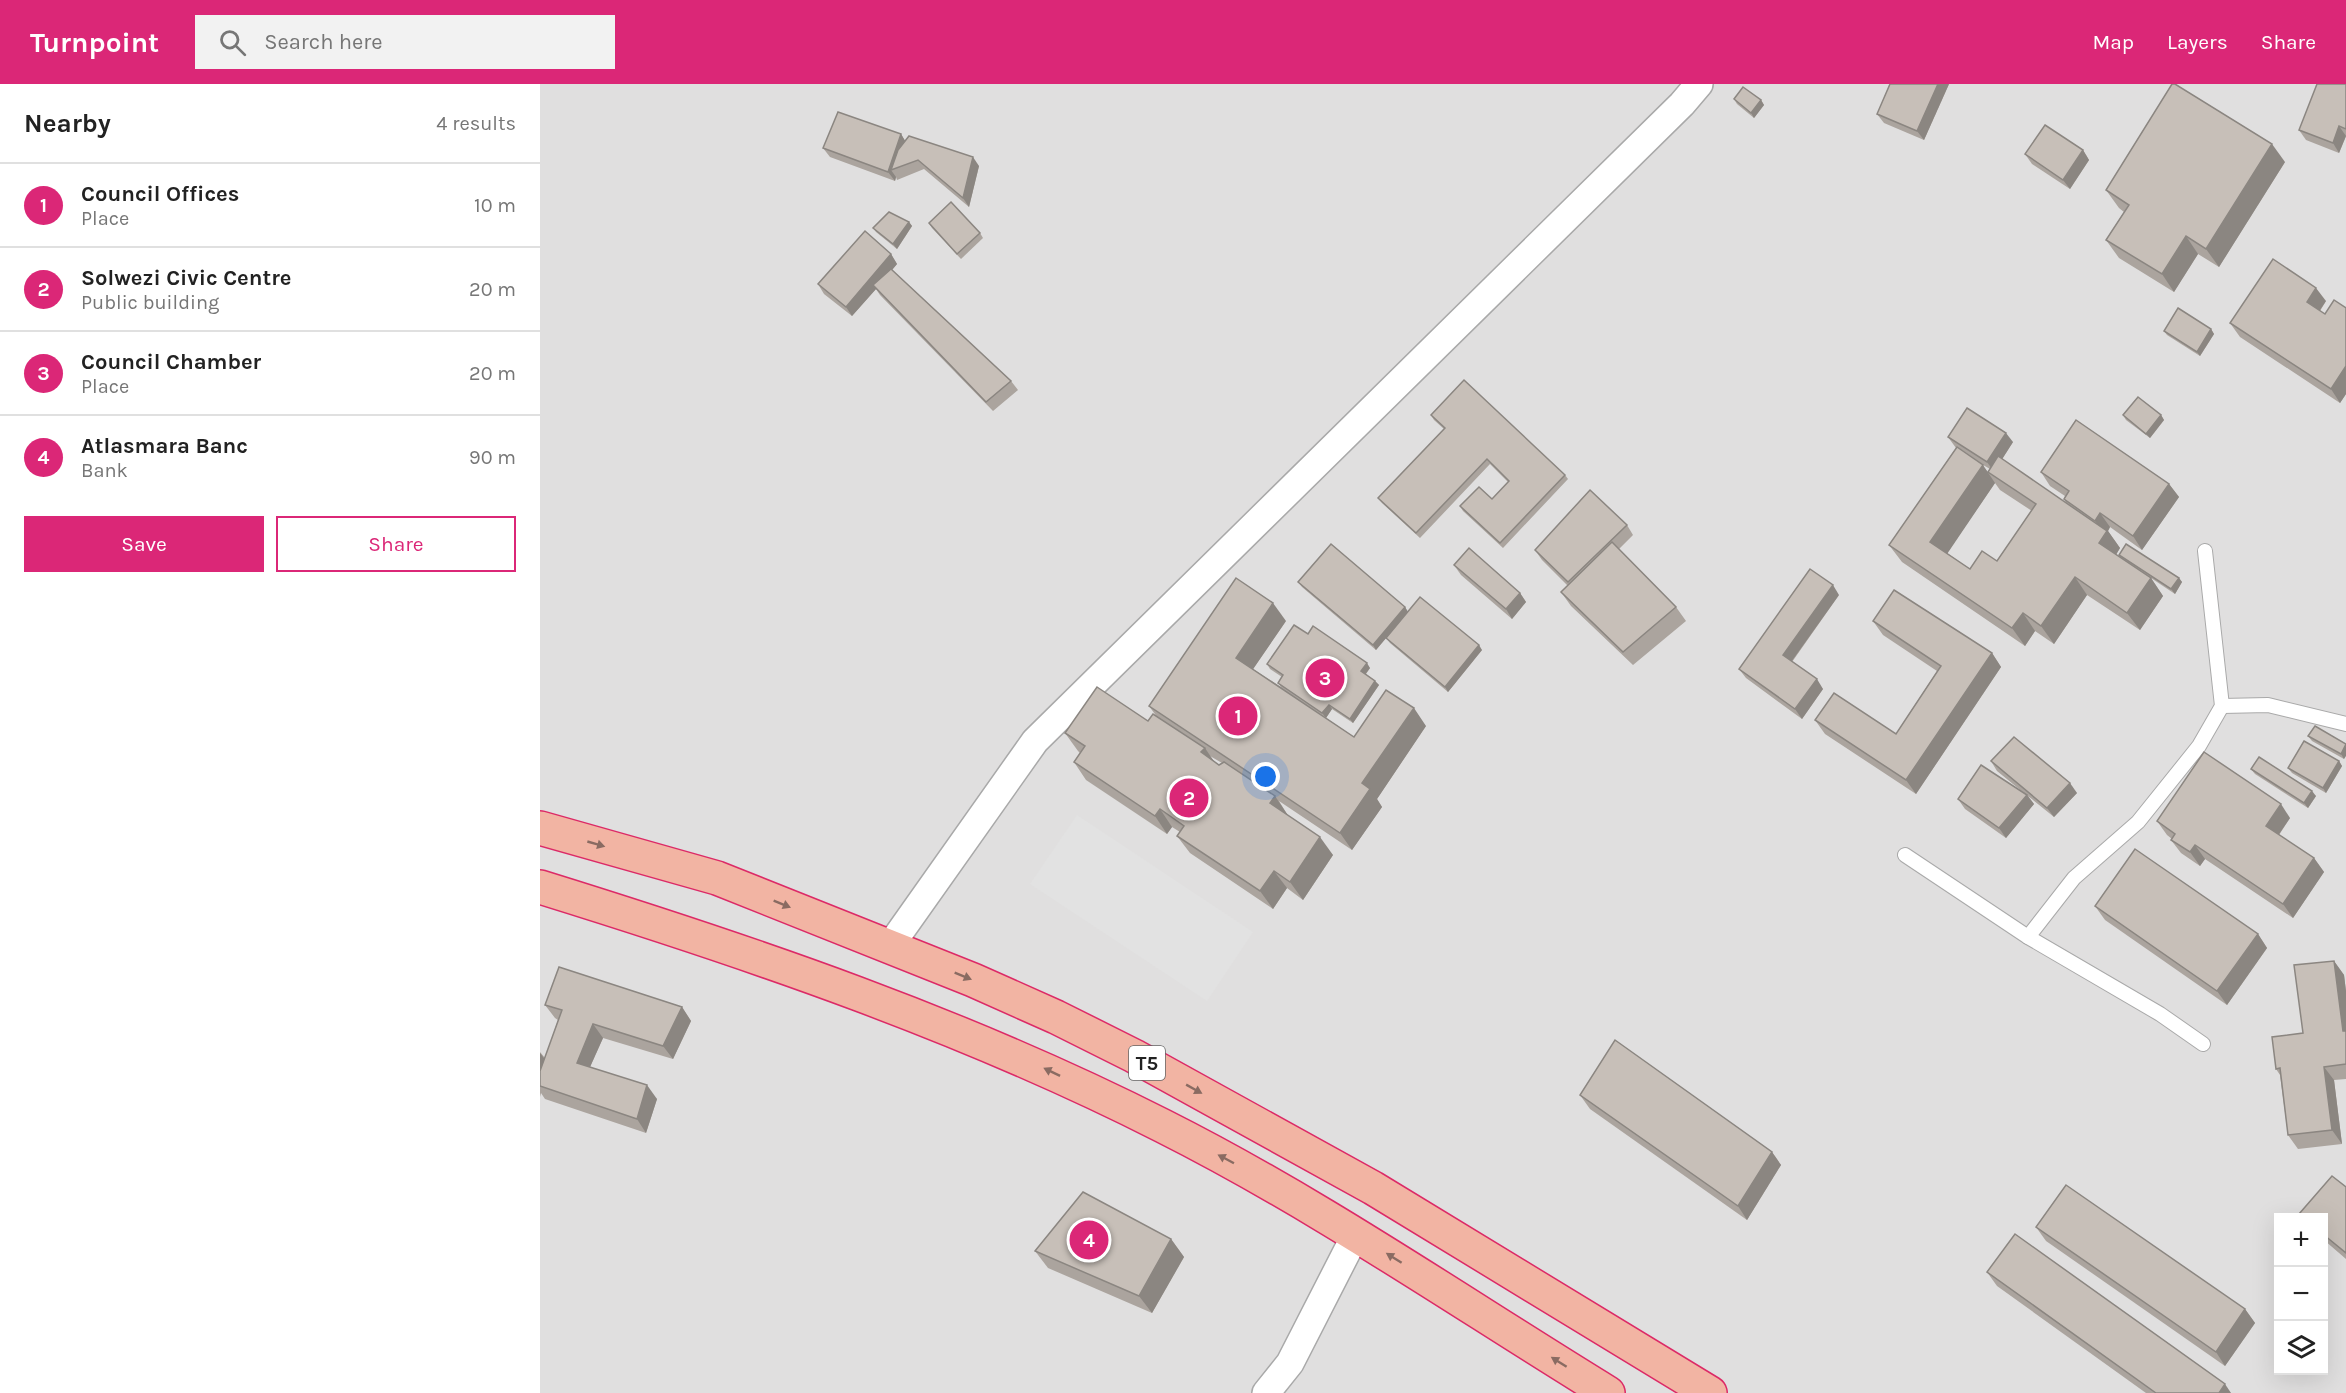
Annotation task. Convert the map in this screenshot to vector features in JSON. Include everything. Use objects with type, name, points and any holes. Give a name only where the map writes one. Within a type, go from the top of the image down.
[{"type":"highway","name":"T5","points":[[540,828],[717,878],[890,946],[1056,1017],[1134,1056],[1373,1188],[1710,1393]]},
{"type":"highway","name":"T5","points":[[540,887],[684,931],[937,1022],[1021,1058],[1173,1131],[1356,1234],[1608,1393]]},
{"type":"street","points":[[890,946],[1035,741],[1484,301],[1699,84]]},
{"type":"street","points":[[1266,1393],[1290,1363],[1356,1234]]},
{"type":"lane","points":[[2028,937],[2074,878],[2138,822],[2199,746],[2222,706],[2205,551]]},
{"type":"lane","points":[[2222,706],[2268,705],[2346,724]]},
{"type":"lane","points":[[1905,855],[2028,937],[2160,1014],[2203,1044]]},
{"type":"shaded area","points":[[540,84],[2346,84],[2346,1393],[540,1393]]},
{"type":"shaded area","points":[[1077,815],[1253,932],[1207,1001],[1030,884]]},
{"type":"building","points":[[1890,84],[1938,84],[1917,131],[1877,114]]},
{"type":"building","points":[[2172,84],[2272,144],[2206,249],[2186,236],[2162,274],[2106,240],[2129,205],[2106,190]]},
{"type":"building","points":[[2317,84],[2346,84],[2346,129],[2339,126],[2333,143],[2299,130]]},
{"type":"building","points":[[1743,87],[1761,100],[1751,113],[1734,99]]},
{"type":"building","points":[[838,112],[901,134],[888,172],[823,148]]},
{"type":"building","points":[[2045,125],[2083,150],[2063,180],[2025,154]]},
{"type":"building","points":[[909,136],[973,157],[963,198],[918,160],[891,170],[898,150]]},
{"type":"building","points":[[951,202],[980,233],[957,254],[929,223]]},
{"type":"building","points":[[889,212],[909,222],[893,244],[873,228]]},
{"type":"building","points":[[865,231],[891,254],[846,307],[818,284]]},
{"type":"building","points":[[2273,259],[2316,288],[2307,302],[2325,314],[2334,300],[2346,308],[2346,366],[2331,389],[2230,323]]},
{"type":"building","points":[[891,269],[1011,381],[986,402],[873,285]]},
{"type":"building","points":[[2178,308],[2211,329],[2197,352],[2164,331]]},
{"type":"building","points":[[1464,380],[1565,475],[1500,543],[1460,506],[1479,487],[1492,499],[1509,481],[1487,459],[1416,533],[1378,498],[1445,428],[1431,415]]},
{"type":"building","points":[[2138,397],[2161,415],[2146,434],[2123,415]]},
{"type":"building","points":[[1967,408],[2006,433],[1987,462],[1948,437]]},
{"type":"building","points":[[2076,420],[2169,484],[2133,536],[2100,513],[2095,521],[2064,499],[2069,491],[2041,472]]},
{"type":"building","points":[[1957,447],[1983,465],[1930,542],[1970,569],[1982,551],[1997,561],[2036,504],[1988,472],[1998,456],[2107,531],[2099,543],[2151,578],[2127,613],[2075,577],[2041,626],[2023,613],[2012,628],[1889,545]]},
{"type":"building","points":[[1590,490],[1627,525],[1568,582],[1535,550]]},
{"type":"building","points":[[1612,542],[1676,607],[1623,652],[1561,592]]},
{"type":"building","points":[[1331,544],[1405,607],[1373,645],[1298,582]]},
{"type":"building","points":[[2126,544],[2179,578],[2171,589],[2119,555]]},
{"type":"building","points":[[1469,548],[1520,593],[1506,609],[1454,565]]},
{"type":"building","points":[[1810,569],[1833,585],[1783,655],[1817,679],[1795,709],[1739,669]]},
{"type":"building","points":[[1236,578],[1273,603],[1236,658],[1354,737],[1386,690],[1414,708],[1362,783],[1370,789],[1340,833],[1149,706]]},
{"type":"building","points":[[1894,590],[1992,653],[1906,780],[1815,720],[1834,693],[1896,734],[1941,666],[1873,621]]},
{"type":"building","points":[[1420,597],[1479,645],[1445,687],[1386,638]]},
{"type":"building","points":[[1294,625],[1308,634],[1313,626],[1367,663],[1361,671],[1375,681],[1350,719],[1329,705],[1322,713],[1278,683],[1283,675],[1267,664]]},
{"type":"building","points":[[1097,687],[1148,721],[1153,714],[1205,748],[1201,752],[1219,765],[1224,762],[1275,796],[1270,803],[1320,837],[1290,882],[1274,871],[1260,891],[1177,836],[1184,826],[1160,809],[1155,816],[1074,762],[1085,746],[1065,733]]},
{"type":"building","points":[[2315,726],[2346,744],[2341,754],[2308,736]]},
{"type":"building","points":[[2014,737],[2070,783],[2047,808],[1991,761]]},
{"type":"building","points":[[2304,741],[2339,761],[2323,788],[2288,768]]},
{"type":"building","points":[[2204,752],[2281,804],[2266,826],[2314,858],[2283,904],[2195,845],[2190,852],[2171,840],[2175,834],[2157,821]]},
{"type":"building","points":[[2259,757],[2312,791],[2304,803],[2251,769]]},
{"type":"building","points":[[1981,765],[2027,795],[1999,828],[1958,799]]},
{"type":"building","points":[[2135,849],[2258,934],[2217,991],[2095,906]]},
{"type":"building","points":[[2334,961],[2343,1031],[2346,1031],[2346,1064],[2324,1067],[2332,1130],[2288,1135],[2280,1068],[2276,1069],[2272,1037],[2303,1033],[2294,965]]},
{"type":"building","points":[[559,967],[682,1007],[663,1046],[593,1024],[577,1063],[647,1085],[637,1119],[540,1086],[540,1071],[562,1010],[545,1005]]},
{"type":"building","points":[[1615,1040],[1772,1152],[1738,1206],[1580,1095]]},
{"type":"building","points":[[2332,1176],[2346,1187],[2346,1253],[2328,1238],[2328,1213],[2300,1213]]},
{"type":"building","points":[[2066,1185],[2245,1309],[2216,1352],[2036,1227]]},
{"type":"building","points":[[1083,1192],[1171,1239],[1139,1296],[1035,1251]]},
{"type":"building","points":[[2015,1234],[2225,1384],[2219,1393],[2156,1393],[1987,1272]]},
{"type":"place","name":"Council Chamber","points":[[1325,678]]},
{"type":"place","name":"Council Offices","points":[[1238,716]]},
{"type":"place","name":"Solwezi Civic Centre","points":[[1189,798]]},
{"type":"place","name":"Atlasmara Banc","points":[[1089,1240]]}]
